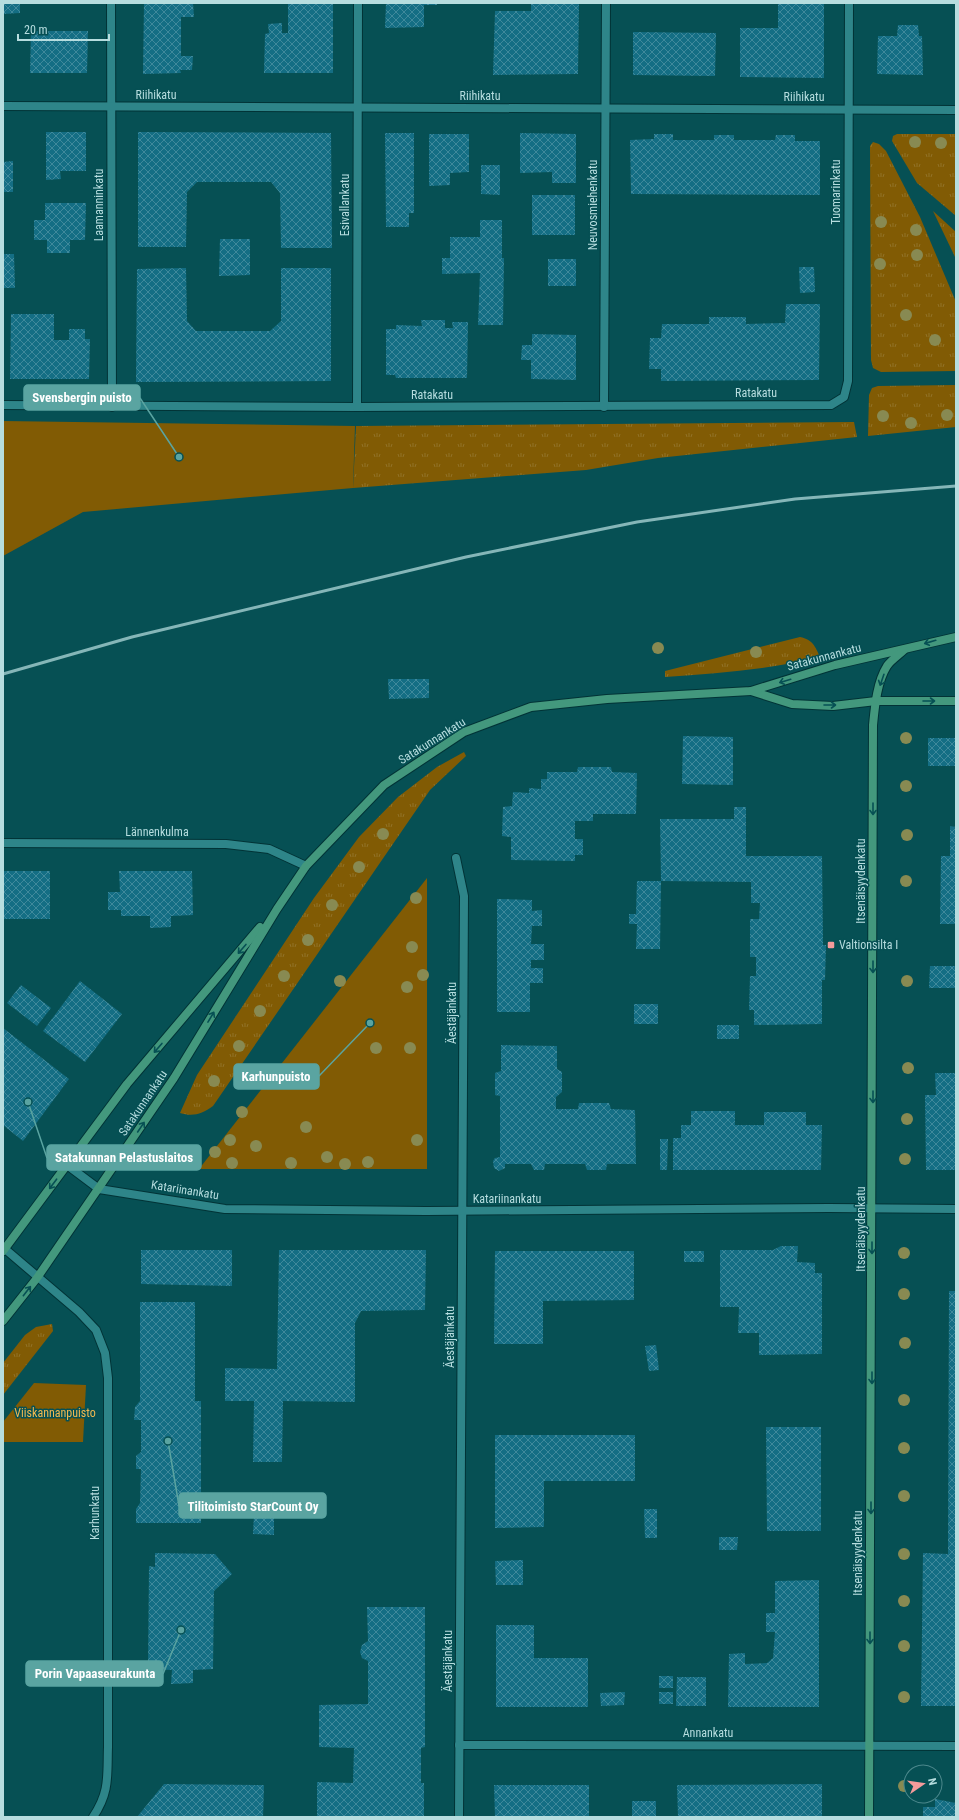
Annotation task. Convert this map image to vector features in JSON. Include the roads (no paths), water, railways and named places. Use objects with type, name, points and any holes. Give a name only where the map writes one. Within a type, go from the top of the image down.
[{"type":"street","name":"Laamanninkatu","points":[[111,3],[112,407]]},
{"type":"street","name":"Esivallankatu","points":[[356,407],[358,3]]},
{"type":"street","name":"Neuvosmiehenkatu","points":[[604,406],[606,3]]},
{"type":"street","name":"Tuomarinkatu","points":[[848,381],[849,3]]},
{"type":"street","name":"Riihikatu","points":[[3,106],[956,110]]},
{"type":"street","name":"Ratakatu","points":[[3,405],[112,407],[831,405],[844,397],[848,381]]},
{"type":"street","name":"Satakunnankatu","points":[[3,1321],[38,1278],[174,1078],[276,909],[306,866],[384,785],[464,732],[531,707],[607,699],[751,691],[834,665],[956,637]]},
{"type":"street","name":"Itsenäisyydenkatu","points":[[869,1817],[873,1209],[873,725],[876,701],[888,665],[904,650]]},
{"type":"street","name":"Satakunnankatu","points":[[751,691],[792,704],[834,706],[876,701],[956,701]]},
{"type":"street","name":"Lännenkulma","points":[[3,843],[226,844],[269,849],[306,866]]},
{"type":"street","name":"Äestäjänkatu","points":[[456,858],[464,896],[459,1817]]},
{"type":"street","name":"Satakunnankatu","points":[[4,1250],[127,1084],[276,909]]},
{"type":"street","name":"Katariinankatu","points":[[67,1165],[99,1188],[225,1209],[463,1211],[956,1209]]},
{"type":"street","name":"Karhunkatu","points":[[4,1250],[79,1312],[96,1330],[105,1353],[108,1378],[107,1785],[103,1802],[93,1817]]},
{"type":"street","name":"Annankatu","points":[[459,1745],[956,1746]]},
{"type":"railway","points":[[3,674],[132,637],[466,557],[637,522],[795,499],[956,486]]},
{"type":"place","name":"Svensbergin puisto","points":[[179,457]]},
{"type":"place","name":"Valtionsilta I","points":[[831,945]]},
{"type":"place","name":"Karhunpuisto","points":[[370,1023]]},
{"type":"place","name":"Satakunnan Pelastuslaitos","points":[[28,1102]]},
{"type":"place","name":"Tilitoimisto StarCount Oy","points":[[168,1441]]},
{"type":"place","name":"Porin Vapaaseurakunta","points":[[181,1630]]},
{"type":"park label","name":"Viiskannanpuisto","points":[[55,1413]]}]
